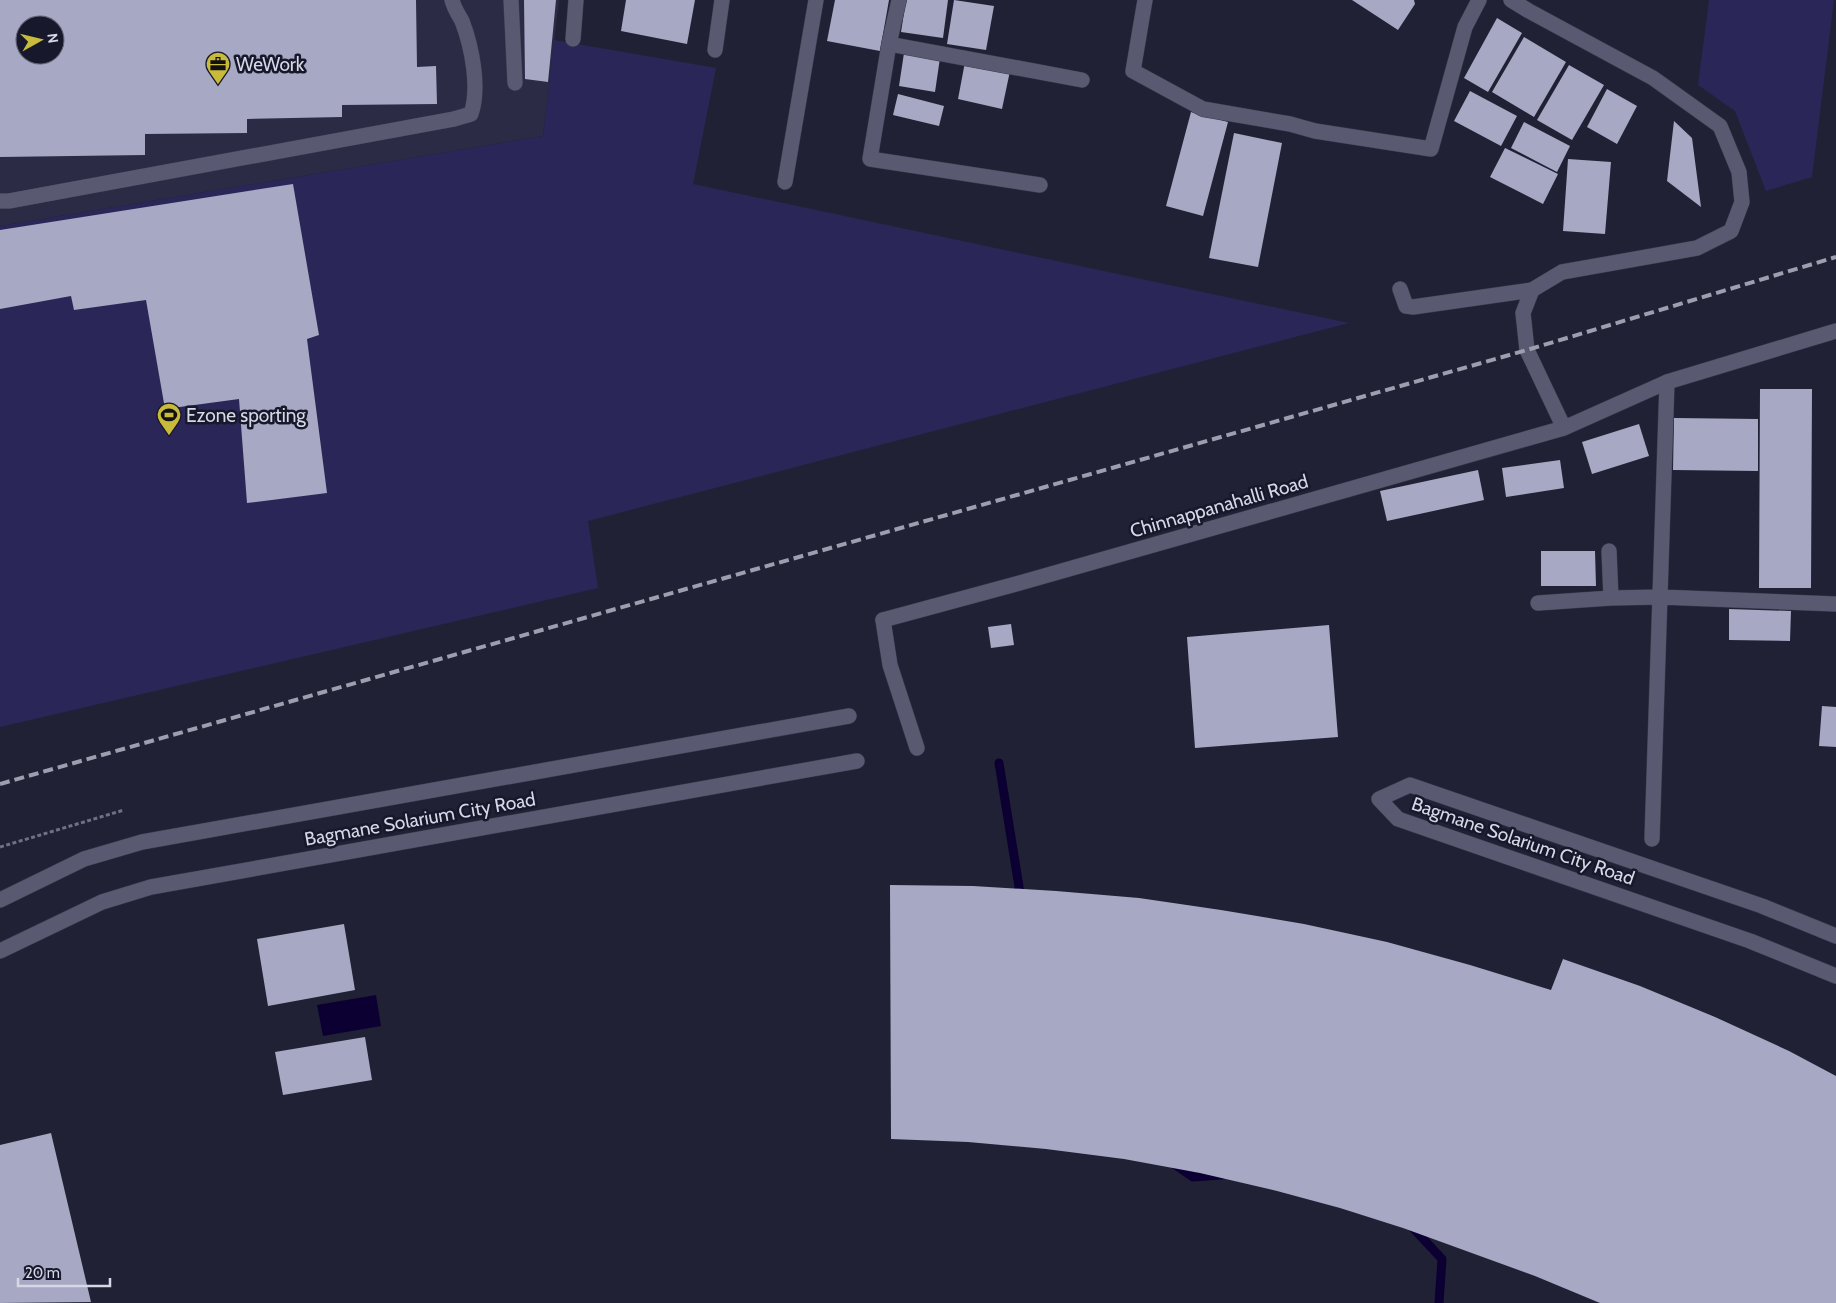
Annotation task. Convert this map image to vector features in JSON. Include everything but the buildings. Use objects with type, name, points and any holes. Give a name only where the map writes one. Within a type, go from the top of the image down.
[{"type":"street","points":[[0,201],[9,201],[260,155],[454,119],[471,114],[475,102],[472,58],[467,37],[452,0]]},
{"type":"street","points":[[511,0],[515,84]]},
{"type":"street","points":[[573,39],[576,0]]},
{"type":"street","points":[[715,50],[722,0]]},
{"type":"street","points":[[785,182],[816,0]]},
{"type":"street","points":[[899,0],[889,44],[870,159],[1040,185]]},
{"type":"street","points":[[1145,0],[1133,70],[1203,109],[1290,124],[1315,131],[1431,150],[1465,27],[1479,0]]},
{"type":"street","points":[[1400,289],[1406,306],[1413,307],[1532,290],[1562,272],[1697,248],[1731,231],[1742,202],[1739,172],[1720,126],[1652,78],[1511,0]]},
{"type":"street","points":[[889,44],[1082,80]]},
{"type":"street","points":[[1532,290],[1523,313],[1527,350],[1564,428]]},
{"type":"street","name":"Chinnappanahalli Road","points":[[917,748],[890,664],[883,620],[1564,428],[1667,382],[1836,331]]},
{"type":"street","points":[[1652,839],[1667,382]]},
{"type":"street","points":[[1609,551],[1611,598]]},
{"type":"street","points":[[1538,603],[1660,597],[1836,604]]},
{"type":"street","name":"Bagmane Solarium City Road","points":[[0,900],[84,859],[142,842],[848,716]]},
{"type":"street","name":"Bagmane Solarium City Road","points":[[0,951],[102,902],[151,887],[857,761]]},
{"type":"street","name":"Bagmane Solarium City Road","points":[[1836,936],[1762,906],[1410,785],[1379,799],[1398,819],[1750,941],[1836,976]]},
{"type":"path","points":[[0,847],[124,810]]},
{"type":"shaded area","points":[[0,0],[559,0],[543,136],[0,226]]},
{"type":"shaded area","points":[[1709,0],[1834,0],[1812,177],[1766,191],[1735,111],[1698,85]]},
{"type":"shaded area","points":[[554,40],[716,68],[693,184],[1349,323],[588,521],[598,588],[0,727],[0,226],[543,136]]},
{"type":"shaded area","points":[[376,995],[381,1026],[323,1036],[317,1005]]},
{"type":"waterway","points":[[999,763],[1021,899]]},
{"type":"waterway","points":[[1174,1164],[1193,1177],[1222,1175]]},
{"type":"waterway","points":[[1412,1227],[1442,1259],[1439,1303]]},
{"type":"railway","points":[[0,784],[1527,350],[1836,257]]},
{"type":"place","name":"WeWork","points":[[218,85]]},
{"type":"place","name":"Ezone sporting","points":[[169,436]]}]
